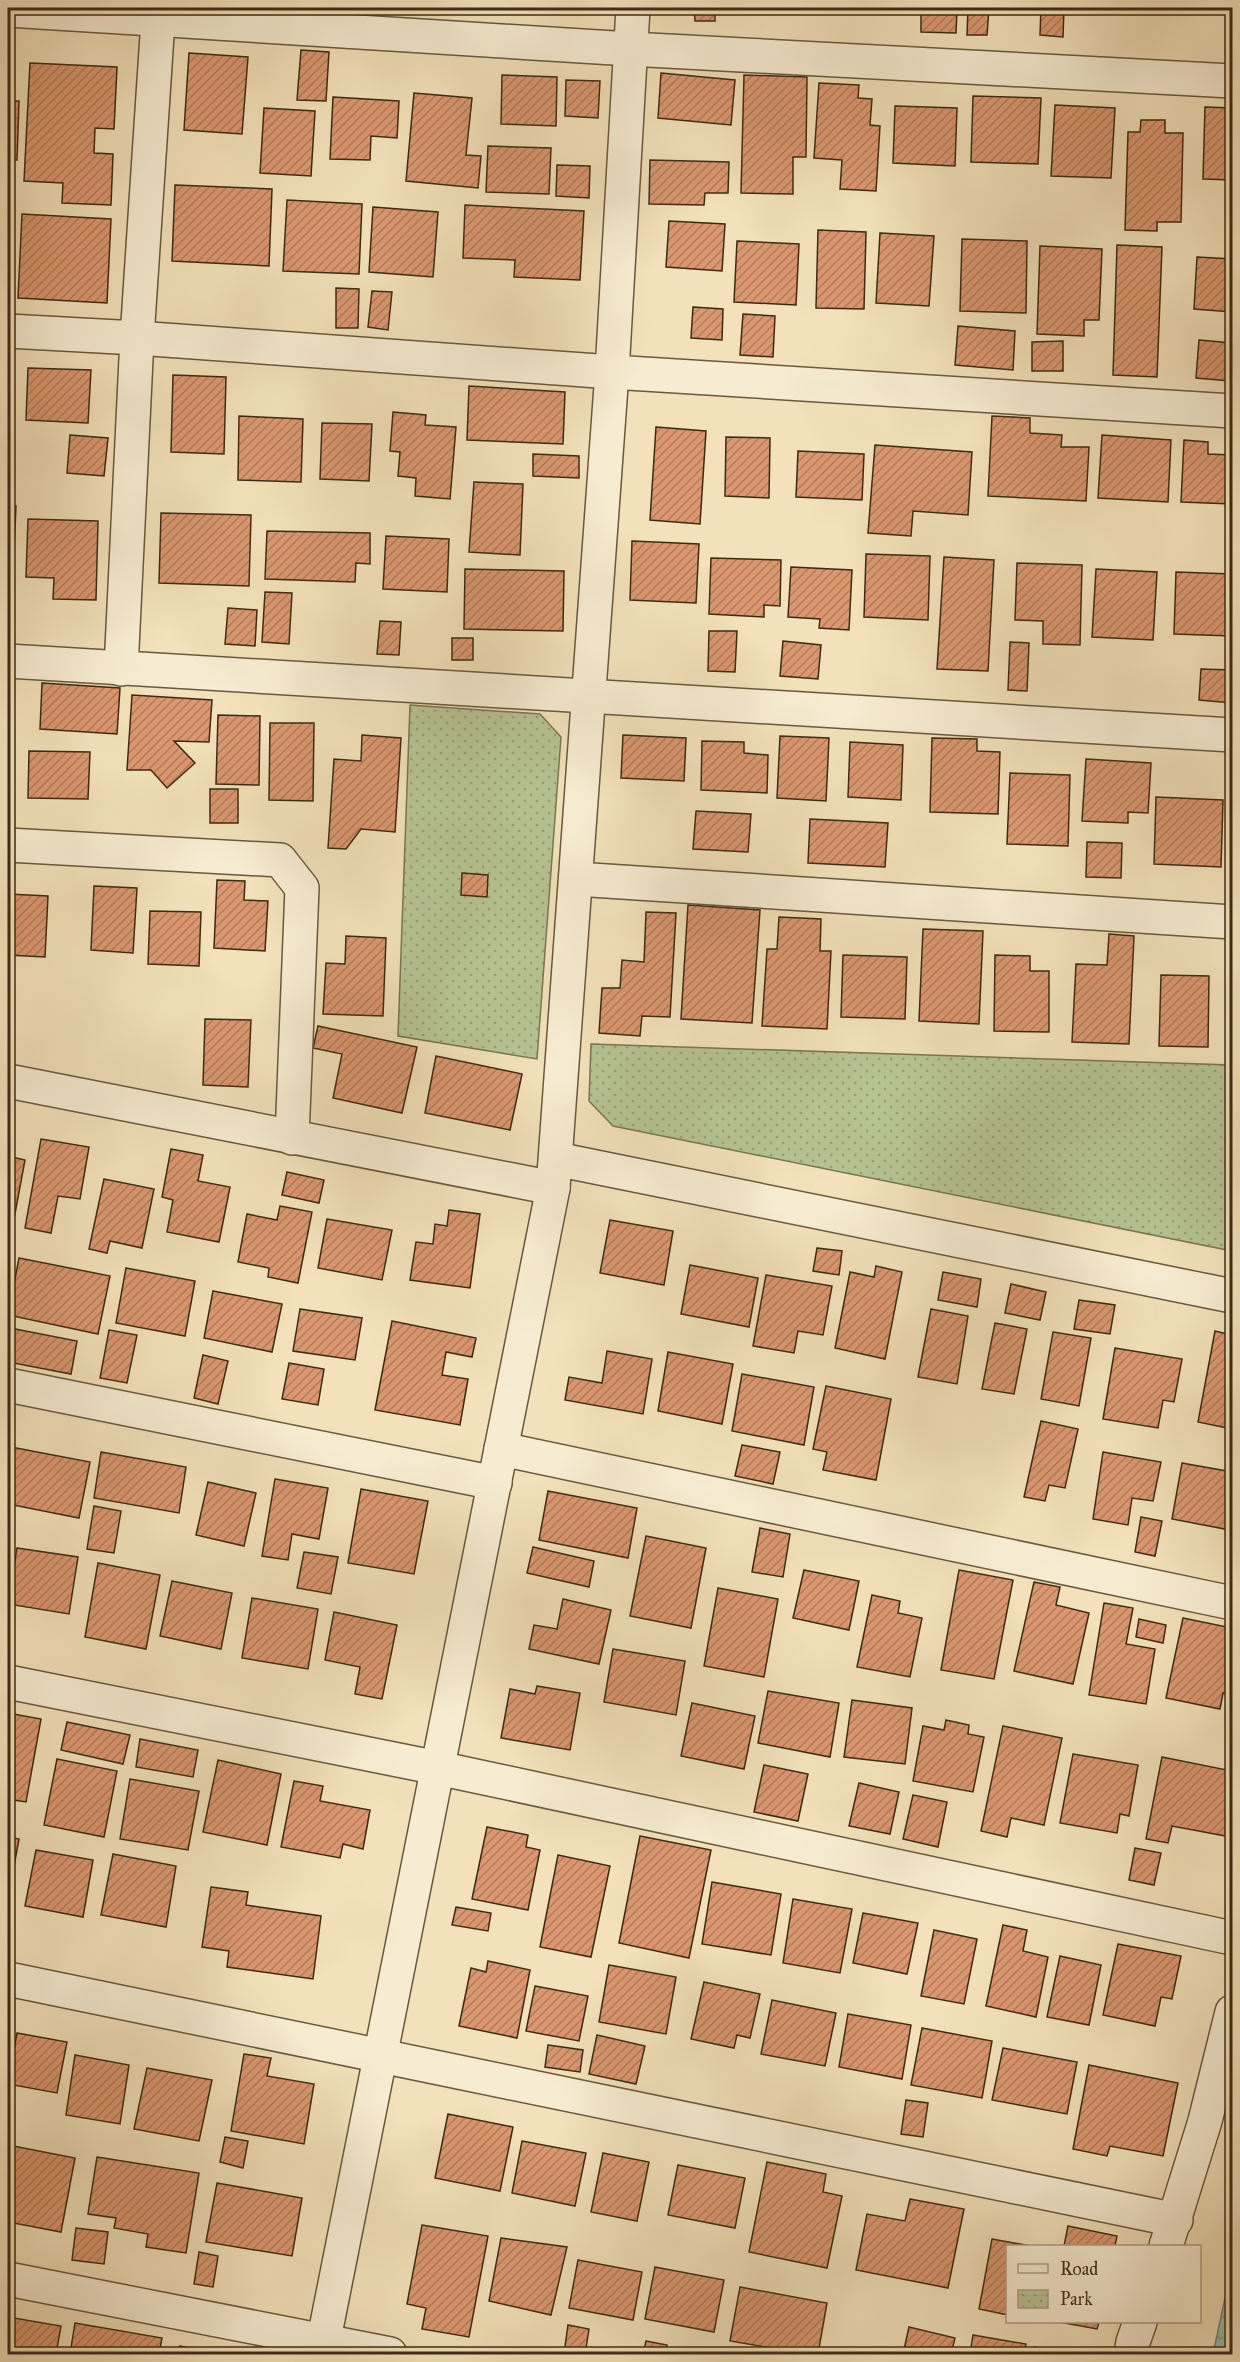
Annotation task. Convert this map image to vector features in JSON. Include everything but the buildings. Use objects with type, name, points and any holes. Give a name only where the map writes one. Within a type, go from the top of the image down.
[{"type":"street","points":[[322,2348],[495,1483],[554,1173],[612,372],[633,8]]},
{"type":"street","points":[[8,10],[630,49],[1233,81]]},
{"type":"street","points":[[122,669],[137,338],[158,20]]},
{"type":"street","points":[[8,331],[1233,411]]},
{"type":"street","points":[[8,662],[1233,735]]},
{"type":"street","points":[[8,845],[280,860],[302,888],[292,1138]]},
{"type":"street","points":[[576,879],[1233,922]]},
{"type":"street","points":[[8,1082],[292,1138],[554,1173],[1233,1296]]},
{"type":"street","points":[[8,1384],[495,1483]]},
{"type":"street","points":[[501,1449],[1233,1603]]},
{"type":"street","points":[[8,1682],[438,1768],[1233,1938]]},
{"type":"street","points":[[8,1980],[380,2055],[1171,2233],[1219,2124],[1233,2013]]},
{"type":"street","points":[[8,2278],[322,2348],[390,2355]]},
{"type":"street","points":[[1131,2355],[1140,2323]]},
{"type":"green space","points":[[410,705],[540,714],[561,737],[537,1059],[398,1036]]},
{"type":"green space","points":[[591,1044],[1232,1065],[1232,1251],[613,1126],[589,1101]]},
{"type":"water","points":[[1225,2298],[1232,2300],[1232,2354],[1213,2354]]}]
